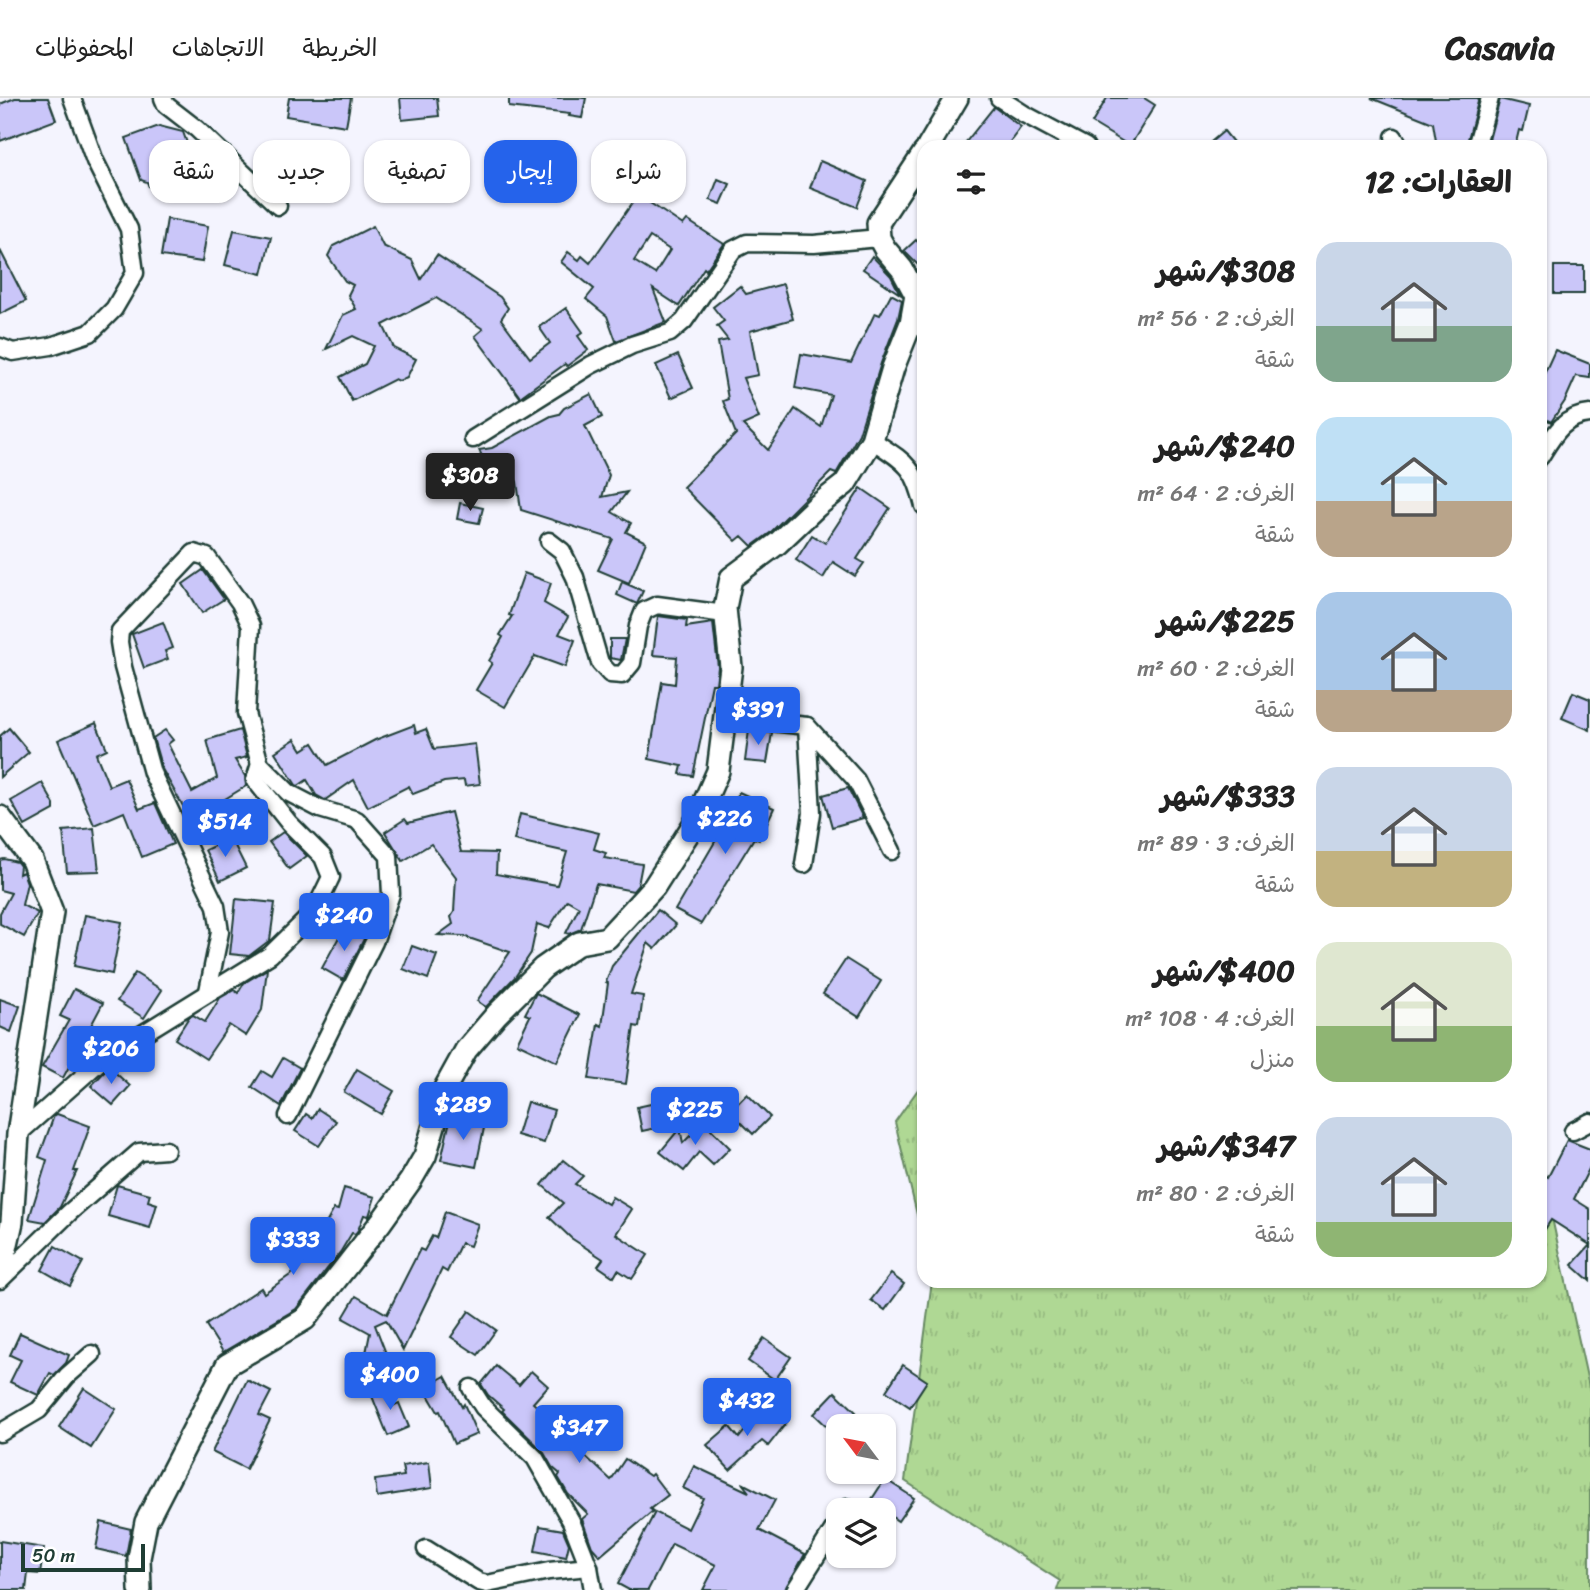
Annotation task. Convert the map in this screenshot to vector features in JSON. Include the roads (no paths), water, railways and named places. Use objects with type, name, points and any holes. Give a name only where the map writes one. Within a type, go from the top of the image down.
[{"type":"street","points":[[0,347],[13,352],[51,346],[90,333],[114,309],[135,273],[130,229],[95,161],[72,98]]},
{"type":"street","points":[[163,98],[166,105],[197,129],[278,206]]},
{"type":"street","points":[[932,140],[957,98]]},
{"type":"street","points":[[999,98],[1073,140]]},
{"type":"street","points":[[1478,140],[1490,98]]},
{"type":"street","points":[[917,164],[878,223],[879,238],[902,269],[916,295],[917,312]]},
{"type":"street","points":[[473,439],[591,365],[632,345],[670,333],[684,321],[733,250],[747,243],[814,244],[879,238]]},
{"type":"street","points":[[139,1590],[139,1558],[146,1521],[226,1364],[305,1319],[381,1222],[425,1156],[445,1088],[466,1050],[543,968],[579,943],[607,938],[653,887],[696,821],[718,771],[731,667],[725,614],[731,578],[778,543],[845,484],[872,440],[893,368],[917,331]]},
{"type":"street","points":[[1547,446],[1561,425],[1580,415],[1590,414]]},
{"type":"street","points":[[872,440],[906,463],[917,480]]},
{"type":"street","points":[[549,541],[562,551],[575,577],[600,663],[610,674],[622,676],[632,663],[638,626],[644,611],[657,605],[725,614]]},
{"type":"street","points":[[208,991],[220,932],[216,906],[152,773],[123,667],[119,642],[120,631],[194,553],[207,557],[240,603],[251,626],[246,713],[260,764],[289,793],[320,809],[357,820],[389,856],[391,894],[374,942],[288,1116]]},
{"type":"street","points":[[725,717],[807,726],[856,780],[892,851]]},
{"type":"street","points":[[804,864],[813,813],[807,726]]},
{"type":"street","points":[[18,1134],[105,1057],[270,955],[314,912],[331,877],[323,857],[289,823],[255,780],[260,764]]},
{"type":"street","points":[[0,817],[32,860],[52,912],[18,1134],[12,1222],[0,1278]]},
{"type":"street","points":[[1573,1131],[1590,1122]]},
{"type":"street","points":[[0,1278],[139,1152],[166,1150]]},
{"type":"street","points":[[0,1433],[39,1410],[67,1376],[92,1354]]},
{"type":"street","points":[[471,1388],[483,1407],[535,1458],[571,1521],[589,1567],[593,1590]]},
{"type":"street","points":[[795,1590],[826,1541]]},
{"type":"street","points":[[426,1549],[479,1582],[487,1584],[550,1571],[589,1567]]}]
